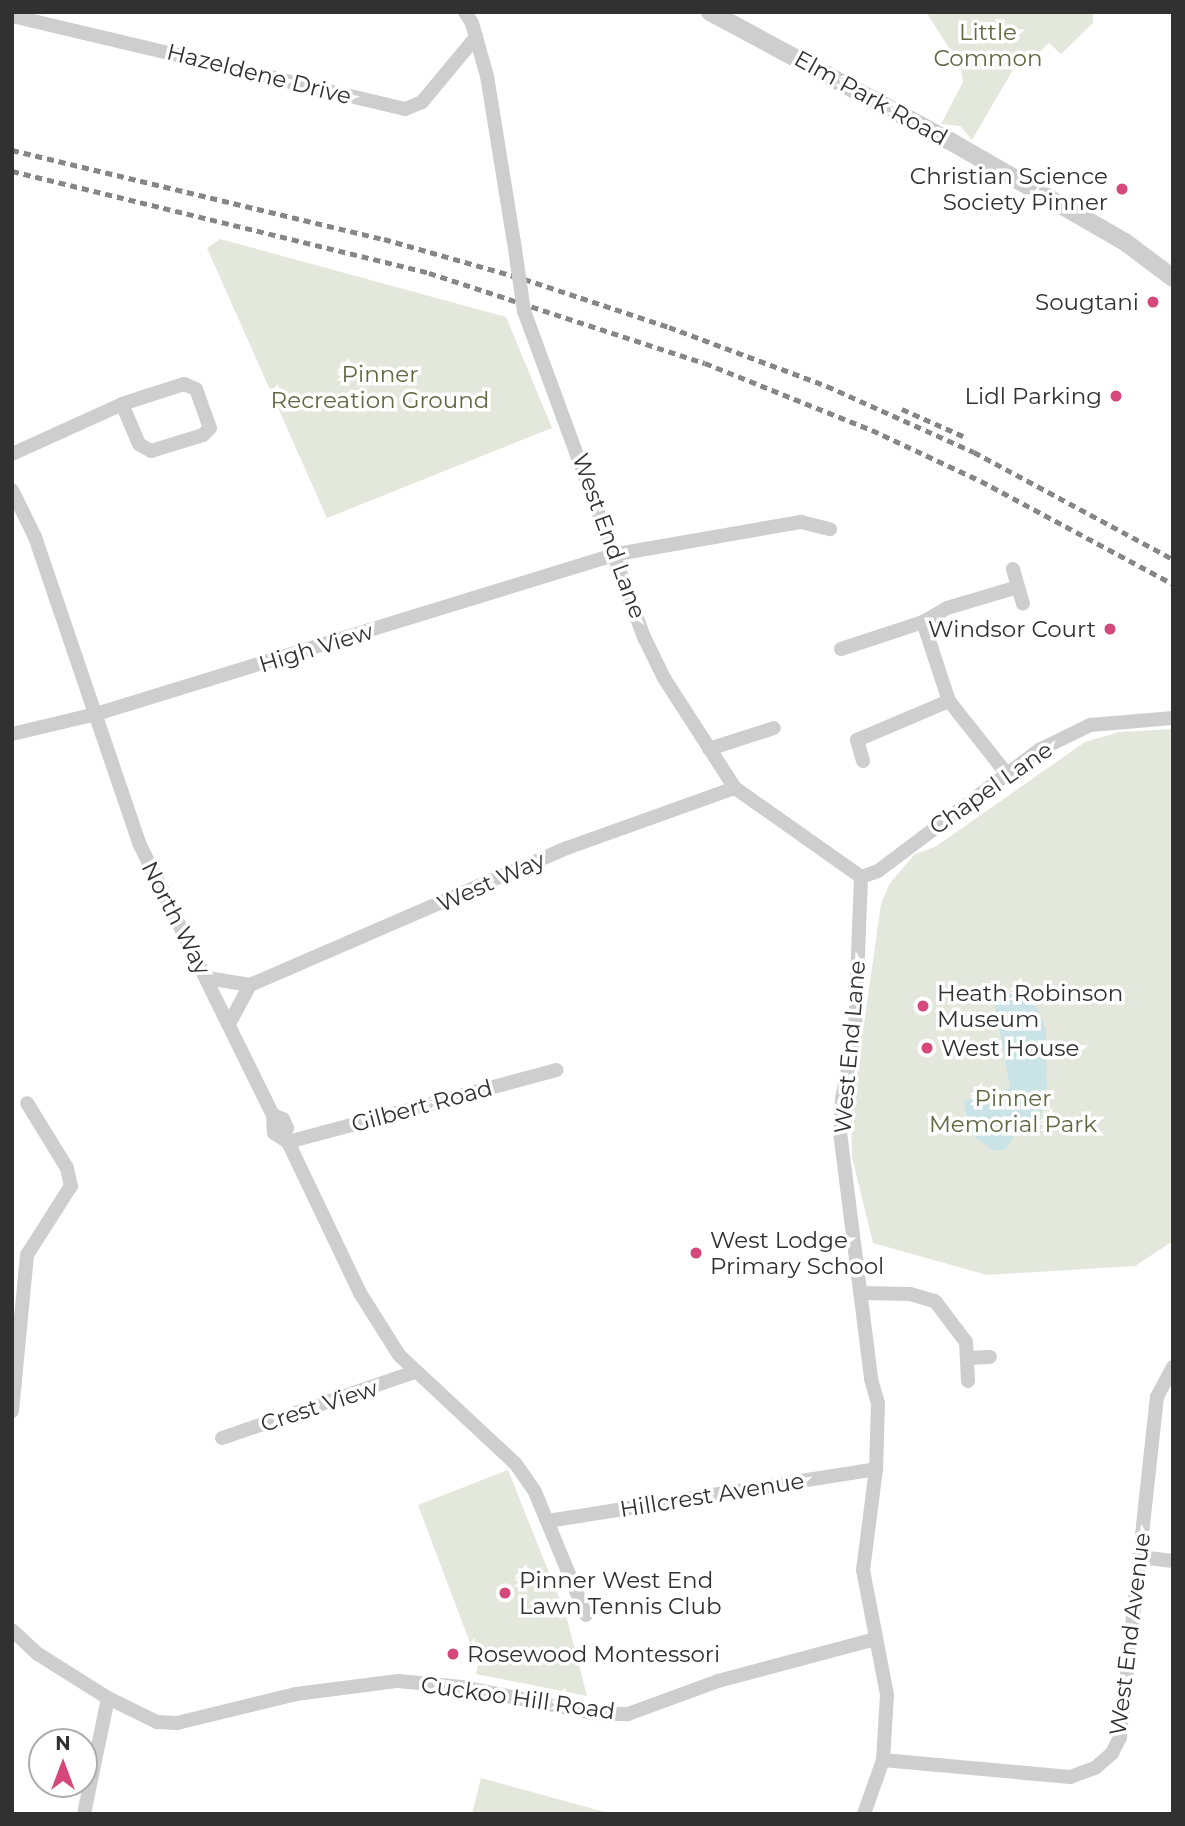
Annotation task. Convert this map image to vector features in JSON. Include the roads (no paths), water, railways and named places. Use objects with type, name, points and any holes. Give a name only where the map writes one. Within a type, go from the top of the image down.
[{"type":"street","name":"West End Lane","points":[[465,12],[476,37],[487,76],[524,311],[617,554],[645,639],[735,788],[860,877],[855,1035],[840,1132],[871,1379],[878,1403],[876,1469],[863,1570],[887,1695],[883,1760],[864,1814]]},
{"type":"street","name":"Elm Park Road","points":[[717,14],[950,141],[1125,242],[1173,278]]},
{"type":"street","name":"Hazeldene Drive","points":[[12,16],[405,109],[422,102],[476,37]]},
{"type":"street","points":[[12,454],[122,404],[184,384],[196,389],[210,428],[203,435],[151,451],[139,444],[122,404]]},
{"type":"street","name":"North Way","points":[[12,490],[35,537],[139,843],[273,1115],[283,1119],[287,1128],[286,1139]]},
{"type":"street","name":"High View","points":[[12,734],[96,714],[617,554],[801,522],[830,529]]},
{"type":"street","points":[[1013,569],[1023,604]]},
{"type":"street","points":[[841,649],[923,622],[947,608],[1018,587]]},
{"type":"street","points":[[923,622],[949,701],[1006,773]]},
{"type":"street","points":[[863,761],[856,740],[949,701]]},
{"type":"street","name":"Chapel Lane","points":[[860,877],[878,871],[1039,750],[1090,725],[1173,718]]},
{"type":"street","points":[[709,749],[774,728]]},
{"type":"street","name":"West Way","points":[[250,985],[568,848],[735,788]]},
{"type":"street","points":[[207,978],[250,985],[229,1024]]},
{"type":"street","name":"Gilbert Road","points":[[286,1139],[556,1070]]},
{"type":"street","points":[[12,1411],[27,1255],[71,1186],[68,1168],[27,1103]]},
{"type":"street","points":[[286,1139],[372,1315],[415,1372],[515,1463],[548,1521],[586,1615]]},
{"type":"street","points":[[860,1293],[910,1294],[935,1301],[966,1342],[969,1358],[968,1381]]},
{"type":"street","points":[[969,1358],[990,1357]]},
{"type":"street","name":"West End Avenue","points":[[883,1760],[1070,1777],[1095,1768],[1112,1753],[1121,1737],[1157,1396],[1173,1367]]},
{"type":"street","name":"Crest View","points":[[222,1438],[415,1372]]},
{"type":"street","name":"Hillcrest Avenue","points":[[548,1521],[876,1469]]},
{"type":"street","points":[[1140,1558],[1173,1561]]},
{"type":"street","name":"Cuckoo Hill Road","points":[[12,1630],[38,1654],[108,1698],[157,1722],[177,1723],[296,1693],[398,1681],[462,1687],[593,1713],[628,1714],[718,1681],[876,1639]]},
{"type":"street","points":[[84,1814],[108,1698]]},
{"type":"water","points":[[1022,988],[1033,999],[1046,1030],[1047,1100],[1040,1115],[1014,1136],[1006,1149],[994,1151],[969,1133],[964,1101],[1010,1088],[995,1004],[998,995]]},
{"type":"railway","points":[[12,150],[384,239],[524,279],[669,327],[827,386],[974,452],[1173,559]]},
{"type":"railway","points":[[12,171],[429,273],[705,363],[872,430],[981,481],[1173,584]]},
{"type":"railway","points":[[902,409],[963,436]]},
{"type":"place","name":"Christian Science Society Pinner","points":[[1122,189]]},
{"type":"place","name":"Sougtani","points":[[1153,302]]},
{"type":"place","name":"Lidl Parking","points":[[1116,396]]},
{"type":"place","name":"Windsor Court","points":[[1110,629]]},
{"type":"place","name":"Heath Robinson Museum","points":[[923,1006]]},
{"type":"place","name":"West House","points":[[927,1048]]},
{"type":"place","name":"West Lodge Primary School","points":[[696,1253]]},
{"type":"place","name":"Pinner West End Lawn Tennis Club","points":[[505,1593]]},
{"type":"place","name":"Rosewood Montessori","points":[[453,1654]]},
{"type":"park label","name":"Little Common","points":[[988,45]]},
{"type":"park label","name":"Pinner Recreation Ground","points":[[380,387]]},
{"type":"park label","name":"Pinner Memorial Park","points":[[1013,1111]]}]
